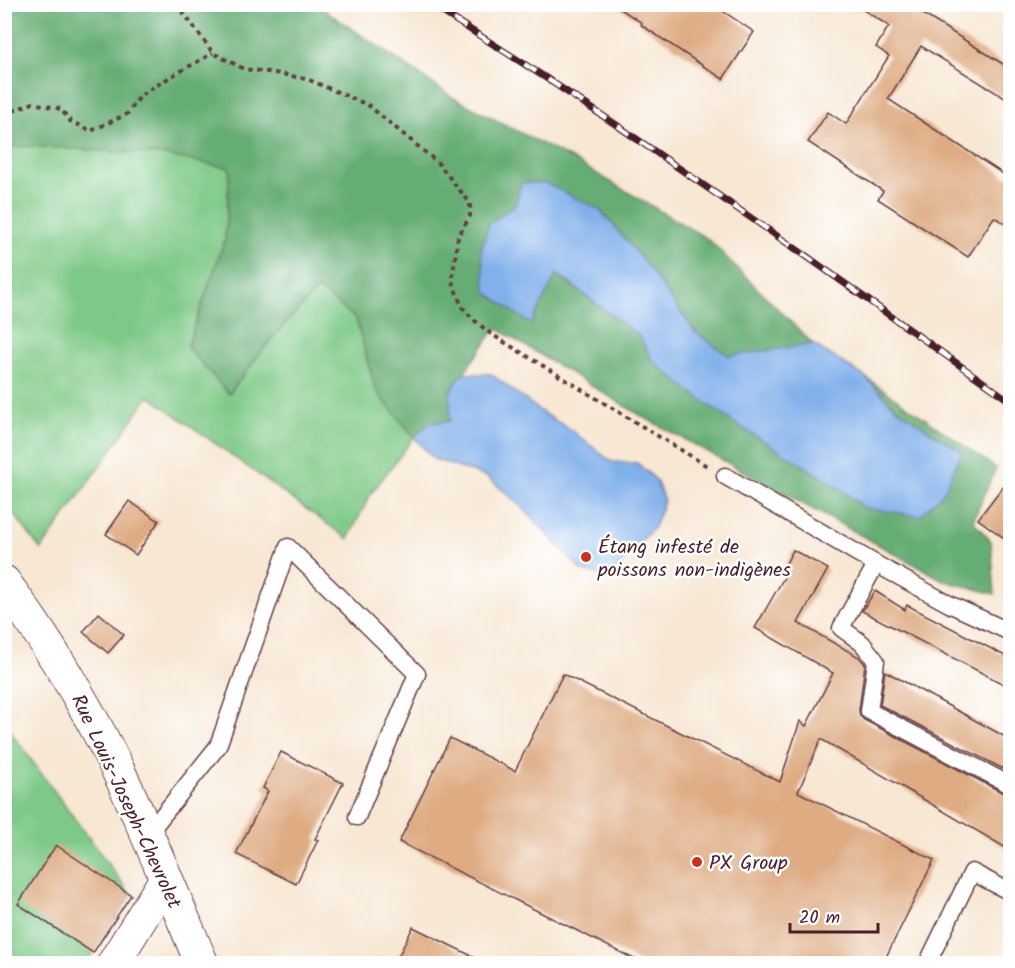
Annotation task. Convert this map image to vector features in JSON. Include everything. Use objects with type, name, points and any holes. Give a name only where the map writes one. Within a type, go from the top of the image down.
[{"type":"main road","name":"Rue Louis-Joseph-Chevrolet","points":[[4,582],[67,675],[111,757],[202,963]]},
{"type":"street","points":[[113,963],[165,878]]},
{"type":"lane","points":[[725,476],[949,604],[1011,632]]},
{"type":"lane","points":[[147,835],[218,746],[288,547],[417,674],[357,817]]},
{"type":"lane","points":[[876,564],[842,628],[862,643],[876,661],[869,711],[1011,785]]},
{"type":"lane","points":[[927,963],[972,872],[1011,892]]},
{"type":"path","points":[[177,4],[213,53],[244,69],[307,79],[368,105],[437,162],[470,203],[470,216],[459,237],[452,281],[462,307],[468,314],[491,334],[725,476]]},
{"type":"path","points":[[4,112],[33,103],[61,109],[70,121],[91,131],[128,114],[141,95],[213,53]]},
{"type":"green space","points":[[5,5],[317,5],[454,98],[573,160],[708,239],[813,344],[729,356],[695,332],[643,260],[600,210],[517,204],[489,224],[639,336],[654,362],[700,399],[739,426],[834,484],[865,508],[962,451],[895,407],[864,376],[996,468],[973,521],[991,541],[995,594],[945,581],[645,418],[496,328],[450,392],[450,421],[429,423],[414,437],[376,391],[356,319],[318,289],[272,338],[229,394],[187,347],[225,239],[230,168],[164,155],[31,146],[5,148]]},
{"type":"green space","points":[[31,146],[164,155],[230,168],[225,239],[187,347],[229,393],[272,338],[318,288],[356,319],[376,391],[414,437],[370,495],[348,539],[149,396],[41,550],[5,502],[5,148]]},
{"type":"green space","points":[[4,723],[131,895],[86,963],[5,963]]},
{"type":"water","points":[[521,183],[545,183],[600,210],[643,260],[695,332],[729,356],[813,344],[864,376],[895,407],[962,451],[944,492],[920,516],[865,508],[834,484],[739,426],[700,399],[654,362],[639,336],[557,274],[531,324],[486,292],[481,250],[489,224],[516,204]]},
{"type":"water","points":[[462,374],[491,374],[612,462],[637,463],[656,480],[664,501],[654,527],[609,577],[582,571],[518,503],[487,477],[434,459],[414,437],[429,423],[450,421],[450,393]]},
{"type":"building","points":[[613,4],[712,4],[754,32],[723,79]]},
{"type":"building","points":[[854,4],[907,4],[1011,69],[1011,102],[921,46],[888,99],[1011,179],[1011,227],[994,217],[968,257],[878,199],[883,191],[808,142],[828,112],[846,124],[889,56],[876,47],[889,26]]},
{"type":"building","points":[[1011,476],[1011,543],[978,519]]},
{"type":"building","points":[[129,501],[159,521],[136,555],[106,534]]},
{"type":"building","points":[[793,550],[828,569],[798,623],[859,657],[865,664],[860,716],[1005,794],[1011,795],[1011,851],[821,739],[798,792],[934,860],[883,963],[642,963],[399,842],[450,738],[515,771],[563,674],[780,782],[800,721],[806,726],[833,673],[755,628],[786,574],[782,571]]},
{"type":"building","points":[[875,591],[905,610],[907,605],[1011,659],[1011,688],[862,611]]},
{"type":"building","points":[[99,613],[124,635],[108,653],[83,632]]},
{"type":"building","points":[[885,671],[1011,740],[1011,773],[880,705]]},
{"type":"building","points":[[281,752],[343,783],[296,884],[236,854],[268,791],[263,788]]},
{"type":"building","points":[[56,845],[131,895],[93,953],[18,904]]},
{"type":"building","points":[[413,927],[486,963],[395,963]]},
{"type":"railway","points":[[430,4],[615,124],[1010,401]]},
{"type":"place","name":"Étang infesté de poissons non-indigènes","points":[[586,557]]},
{"type":"place","name":"PX Group","points":[[697,862]]}]
